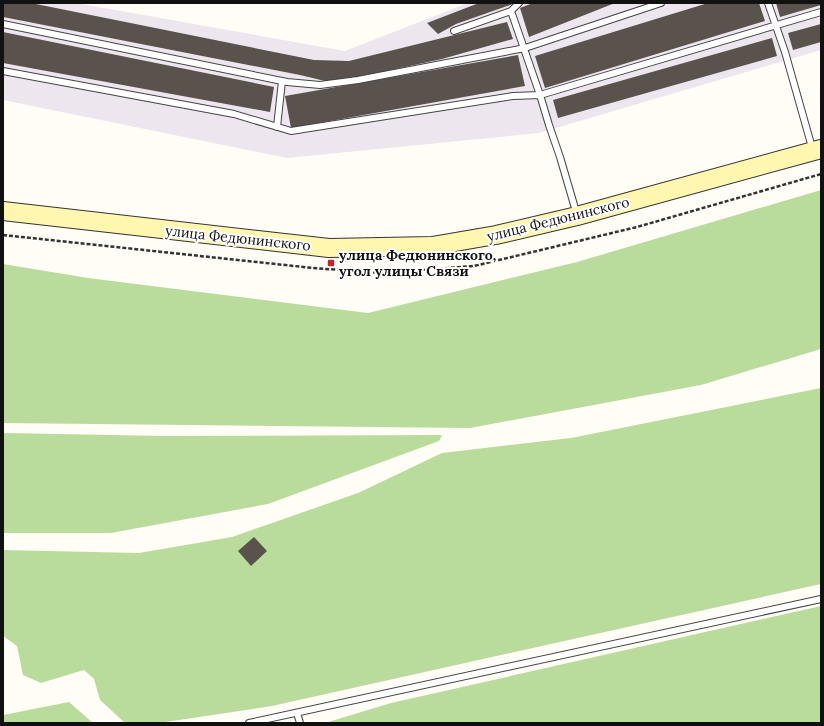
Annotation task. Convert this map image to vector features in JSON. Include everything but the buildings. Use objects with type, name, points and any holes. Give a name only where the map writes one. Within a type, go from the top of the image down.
[{"type":"main road","name":"улица Федюнинского","points":[[3,212],[329,248],[432,246],[496,235],[577,216],[817,150]]},
{"type":"lane","points":[[454,31],[511,11],[519,3]]},
{"type":"lane","points":[[3,24],[282,81],[320,85],[350,81],[525,48],[661,3]]},
{"type":"lane","points":[[768,3],[817,150]]},
{"type":"lane","points":[[511,11],[525,48],[560,157],[577,216]]},
{"type":"lane","points":[[3,71],[234,114],[291,131],[513,96],[540,95],[821,12]]},
{"type":"lane","points":[[277,127],[282,81]]},
{"type":"lane","points":[[249,723],[821,600]]},
{"type":"lane","points":[[297,713],[300,723]]},
{"type":"shaded area","points":[[3,3],[76,3],[345,51],[468,3],[821,3],[821,50],[539,133],[287,158],[3,100]]},
{"type":"green space","points":[[821,190],[821,349],[701,385],[470,428],[3,423],[3,264],[88,278],[368,313],[577,262]]},
{"type":"green space","points":[[821,388],[821,584],[272,706],[159,723],[125,723],[100,700],[94,679],[84,670],[41,683],[23,675],[17,646],[3,636],[3,550],[139,553],[232,537],[358,493],[442,453],[571,438]]},
{"type":"green space","points":[[3,433],[166,436],[442,435],[439,441],[268,504],[111,533],[3,533]]},
{"type":"green space","points":[[821,606],[821,723],[325,723],[391,703]]},
{"type":"green space","points":[[69,702],[93,723],[3,723],[3,715]]},
{"type":"place","name":"улица Федюнинского, угол улицы Связи","points":[[331,263]]}]
